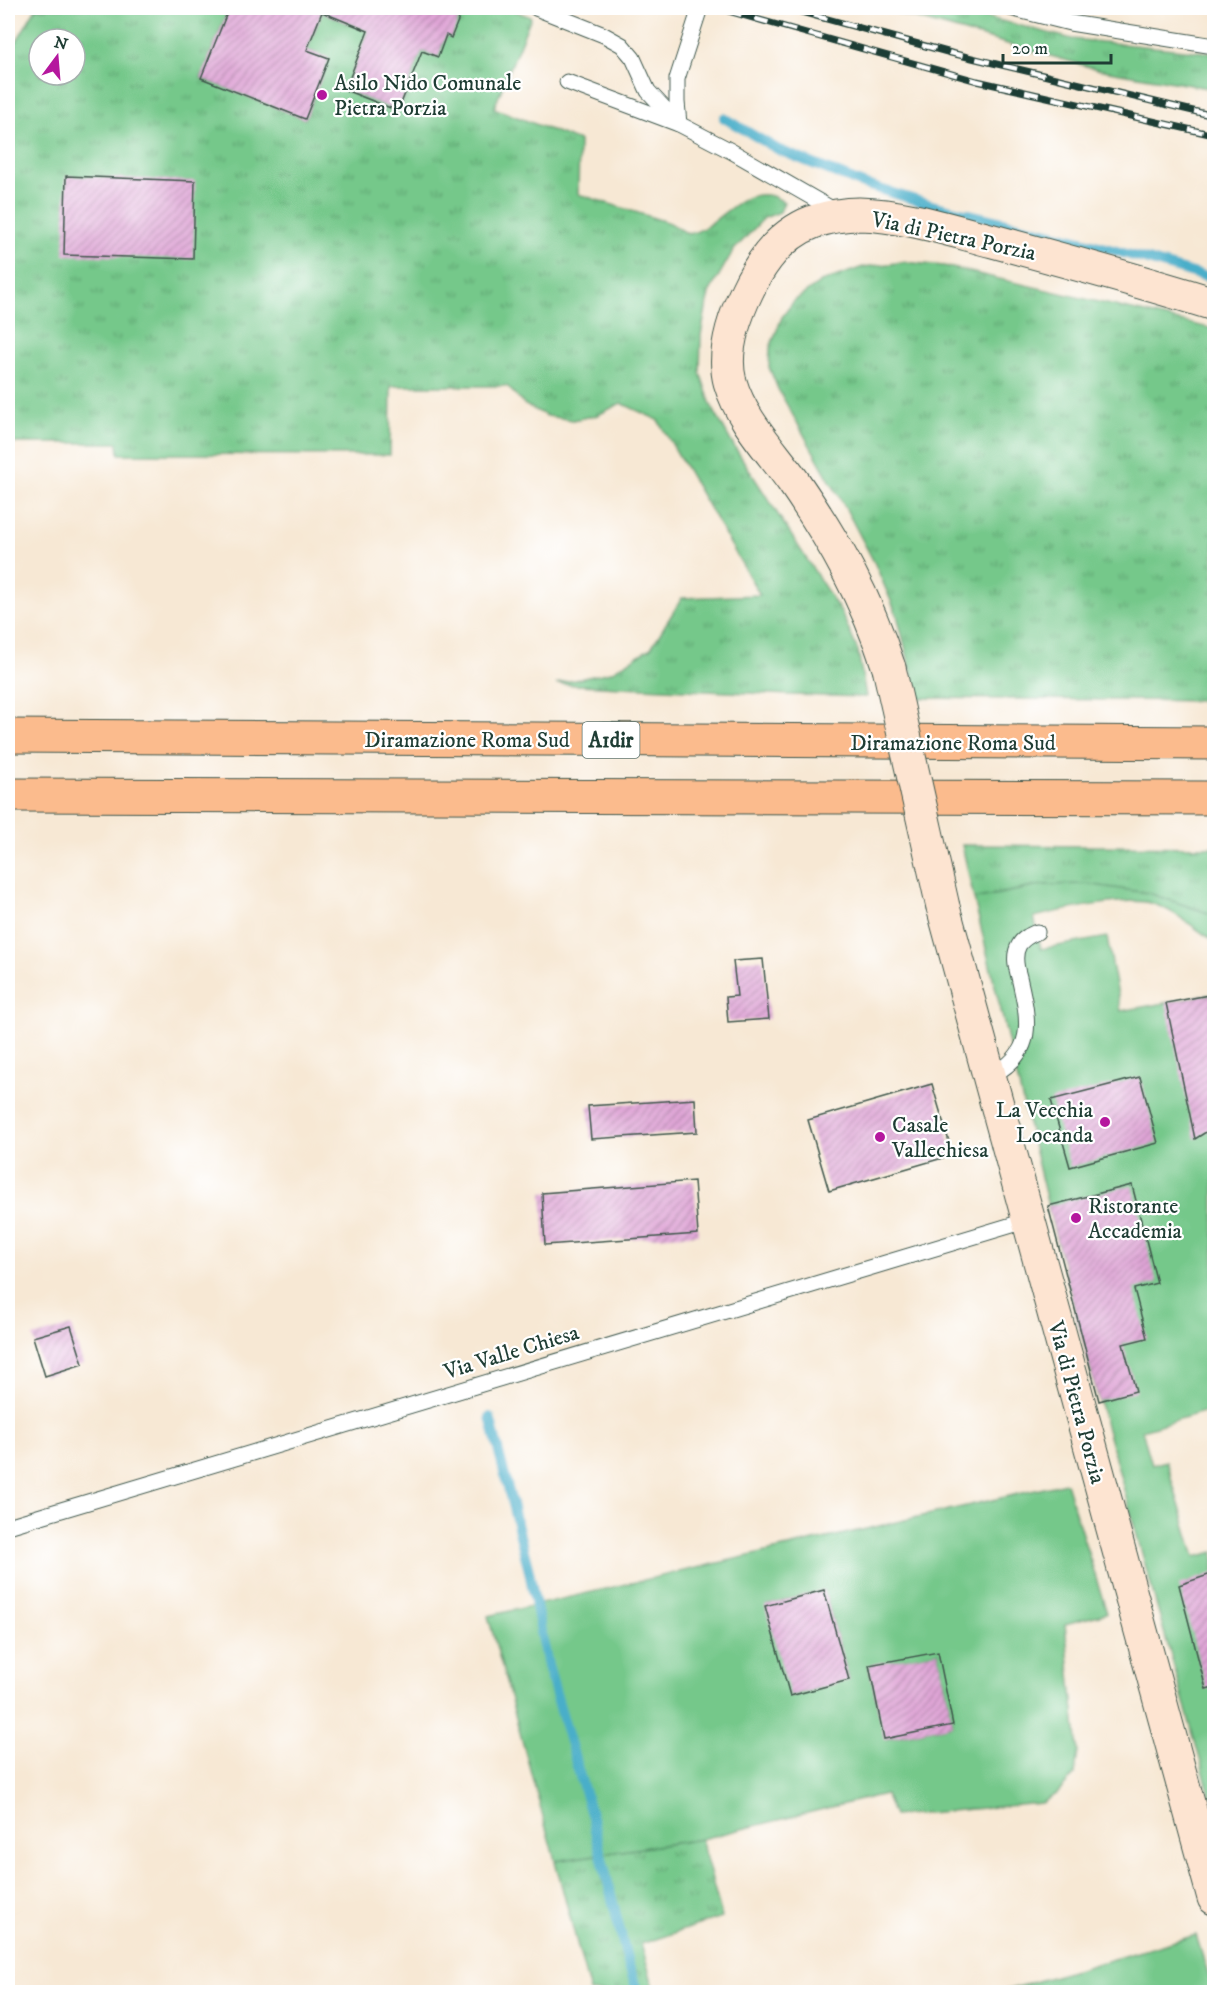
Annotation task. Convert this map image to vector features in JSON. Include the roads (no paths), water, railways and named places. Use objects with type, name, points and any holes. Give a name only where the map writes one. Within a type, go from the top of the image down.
[{"type":"highway","name":"Diramazione Roma Sud","points":[[8,736],[1215,743]]},
{"type":"highway","points":[[8,795],[1215,798]]},
{"type":"street","name":"Via di Pietra Porzia","points":[[1215,304],[1064,259],[931,226],[872,215],[842,215],[813,222],[778,243],[760,266],[743,300],[735,321],[728,357],[730,381],[742,410],[793,481],[846,563],[875,626],[889,668],[943,907],[1215,1898]]},
{"type":"lane","points":[[536,8],[604,35],[622,45],[633,58],[648,92],[679,124]]},
{"type":"lane","points":[[679,124],[677,79],[700,8]]},
{"type":"lane","points":[[1010,8],[1070,23],[1215,46]]},
{"type":"lane","points":[[567,82],[679,124],[842,215]]},
{"type":"lane","points":[[989,1077],[1003,1070],[1013,1061],[1022,1047],[1028,1025],[1015,963],[1016,951],[1026,937],[1037,932]]},
{"type":"lane","name":"Via Valle Chiesa","points":[[8,1526],[1029,1220]]},
{"type":"waterway","points":[[724,118],[779,150],[863,184],[932,205],[1085,242],[1214,279]]},
{"type":"waterway","points":[[490,1417],[529,1571],[548,1666],[591,1814],[628,1963],[638,1992]]},
{"type":"railway","points":[[787,8],[951,53],[1214,116]]},
{"type":"railway","points":[[728,11],[977,81],[1214,135]]},
{"type":"place","name":"Asilo Nido Comunale Pietra Porzia","points":[[322,95]]},
{"type":"place","name":"La Vecchia Locanda","points":[[1105,1122]]},
{"type":"place","name":"Casale Vallechiesa","points":[[880,1137]]},
{"type":"place","name":"Ristorante Accademia","points":[[1076,1218]]}]
